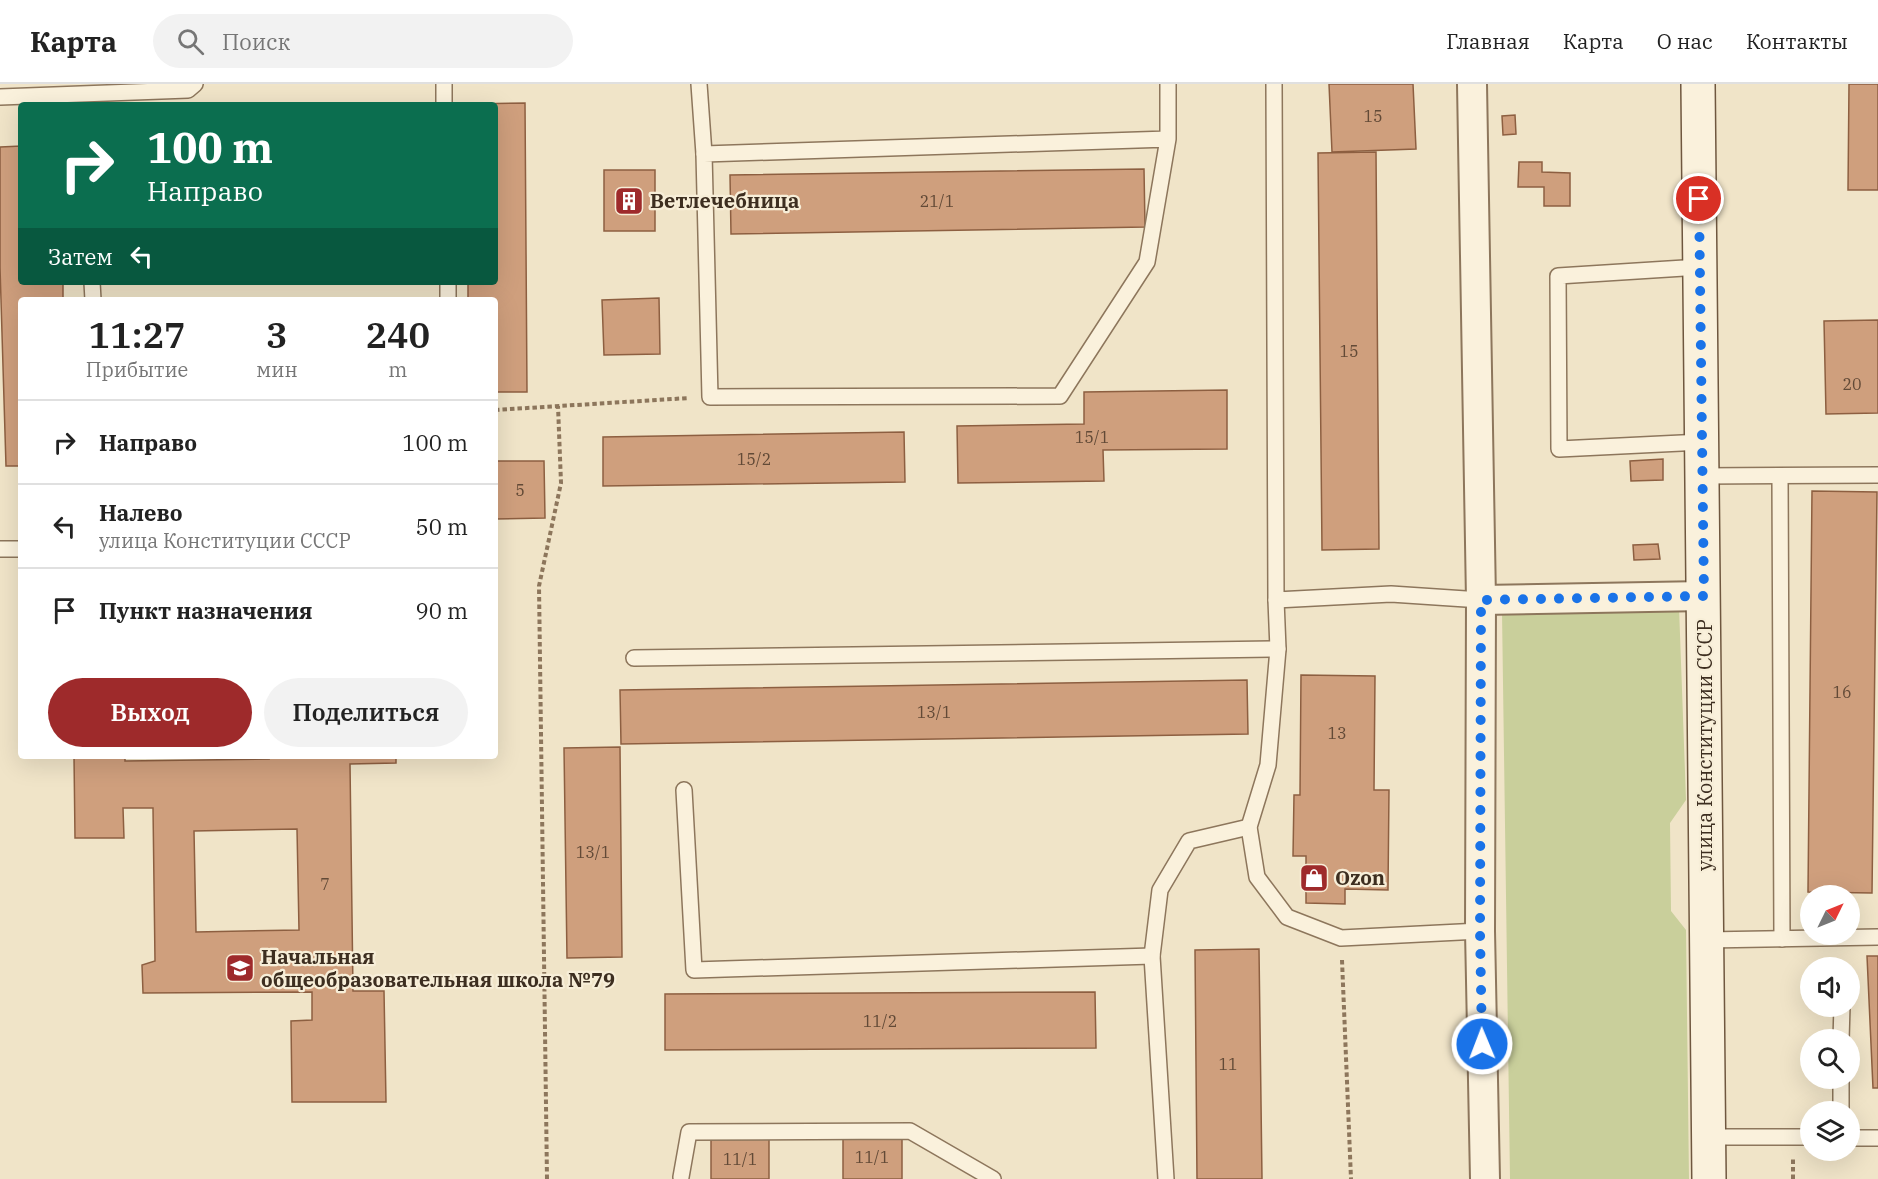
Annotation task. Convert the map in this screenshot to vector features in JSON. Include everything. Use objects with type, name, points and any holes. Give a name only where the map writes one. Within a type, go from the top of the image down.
[{"type":"street","points":[[1472,84],[1481,600],[1480,931],[1485,1179]]},
{"type":"street","name":"улица Конституции СССР","points":[[1682,84],[1698,131]]},
{"type":"street","name":"улица Конституции СССР","points":[[1698,84],[1709,1179]]},
{"type":"street","points":[[1481,600],[1704,596]]},
{"type":"lane","points":[[0,97],[89,100],[188,90],[195,84]]},
{"type":"lane","points":[[444,84],[444,102]]},
{"type":"lane","points":[[699,84],[704,154],[711,397],[1060,396],[1147,262],[1168,139],[1168,84]]},
{"type":"lane","points":[[1274,84],[1278,649],[1268,765],[1249,827],[1257,877],[1287,917],[1341,938],[1480,931]]},
{"type":"lane","points":[[704,154],[1168,139]]},
{"type":"lane","points":[[1700,267],[1558,276],[1559,449],[1702,442]]},
{"type":"lane","points":[[1702,476],[1878,475]]},
{"type":"lane","points":[[1780,476],[1782,939]]},
{"type":"lane","points":[[0,549],[18,549]]},
{"type":"lane","points":[[1276,600],[1391,594],[1481,600]]},
{"type":"lane","points":[[634,658],[1278,649]]},
{"type":"lane","points":[[684,790],[694,970],[1152,957]]},
{"type":"lane","points":[[1166,1179],[1152,957],[1160,890],[1189,841],[1249,827]]},
{"type":"lane","points":[[1706,940],[1878,937]]},
{"type":"lane","points":[[681,1177],[689,1132],[910,1131],[993,1179]]},
{"type":"lane","points":[[1708,1137],[1800,1137]]},
{"type":"lane","points":[[1860,1138],[1878,1138]]},
{"type":"path","points":[[498,410],[711,397]]},
{"type":"path","points":[[547,1179],[539,586],[561,483],[558,406]]},
{"type":"path","points":[[1341,938],[1351,1179]]},
{"type":"green space","points":[[1679,607],[1686,800],[1670,823],[1671,911],[1686,930],[1689,1179],[1510,1179],[1502,612]]},
{"type":"building","points":[[1329,84],[1413,84],[1416,149],[1332,152]]},
{"type":"building","points":[[1849,84],[1878,84],[1878,190],[1848,190]]},
{"type":"building","points":[[498,103],[525,103],[527,392],[498,392],[498,297],[468,297],[468,285],[498,285]]},
{"type":"building","points":[[1515,115],[1516,134],[1503,135],[1502,116]]},
{"type":"building","points":[[18,146],[18,285],[63,285],[63,297],[18,297],[18,466],[6,466],[0,267],[0,147]]},
{"type":"building","points":[[1376,152],[1379,549],[1322,550],[1318,153]]},
{"type":"building","points":[[1519,162],[1542,162],[1542,172],[1570,173],[1570,206],[1544,206],[1544,187],[1518,187]]},
{"type":"building","points":[[1144,169],[1145,227],[731,234],[730,175]]},
{"type":"building","name":"Ветлечебница","points":[[604,170],[655,170],[655,231],[604,231]]},
{"type":"building","points":[[659,298],[660,354],[604,355],[602,300]]},
{"type":"building","points":[[1878,320],[1878,413],[1826,414],[1824,321]]},
{"type":"building","points":[[1227,390],[1227,449],[1103,450],[1104,481],[958,483],[957,426],[1084,424],[1084,392]]},
{"type":"building","points":[[904,432],[905,482],[603,486],[603,437]]},
{"type":"building","points":[[1663,459],[1663,480],[1631,481],[1630,461]]},
{"type":"building","points":[[498,461],[544,461],[545,518],[498,519]]},
{"type":"building","points":[[1812,491],[1877,492],[1872,893],[1860,893],[1860,885],[1808,885]]},
{"type":"building","points":[[1658,544],[1660,559],[1634,560],[1633,545]]},
{"type":"building","points":[[1301,675],[1375,676],[1374,790],[1389,790],[1388,890],[1345,889],[1345,904],[1306,903],[1306,856],[1293,856],[1294,795],[1300,795]]},
{"type":"building","points":[[1247,680],[1248,734],[621,744],[620,690]]},
{"type":"building","points":[[620,747],[622,957],[567,958],[564,748]]},
{"type":"building","points":[[74,759],[125,759],[125,761],[396,759],[396,763],[350,764],[353,991],[384,991],[386,1102],[292,1102],[291,1021],[312,1020],[312,992],[143,993],[142,965],[155,961],[153,808],[123,808],[124,838],[75,838]],"holes":[[[297,829],[299,930],[196,932],[194,831]]]},
{"type":"building","points":[[1259,949],[1262,1179],[1197,1179],[1195,950]]},
{"type":"building","points":[[1867,956],[1878,956],[1878,1088],[1873,1088]]},
{"type":"building","points":[[1095,992],[1096,1048],[665,1050],[665,994]]},
{"type":"building","points":[[843,1135],[902,1135],[902,1179],[843,1179]]},
{"type":"building","points":[[711,1138],[769,1138],[769,1179],[711,1179]]},
{"type":"place","name":"Ветлечебница","points":[[629,201]]},
{"type":"place","name":"Ozon","points":[[1314,878]]},
{"type":"place","name":"Начальная общеобразовательная школа №79","points":[[240,968]]},
{"type":"route","points":[[1482,1044],[1481,600],[1704,596],[1699,199]]}]
